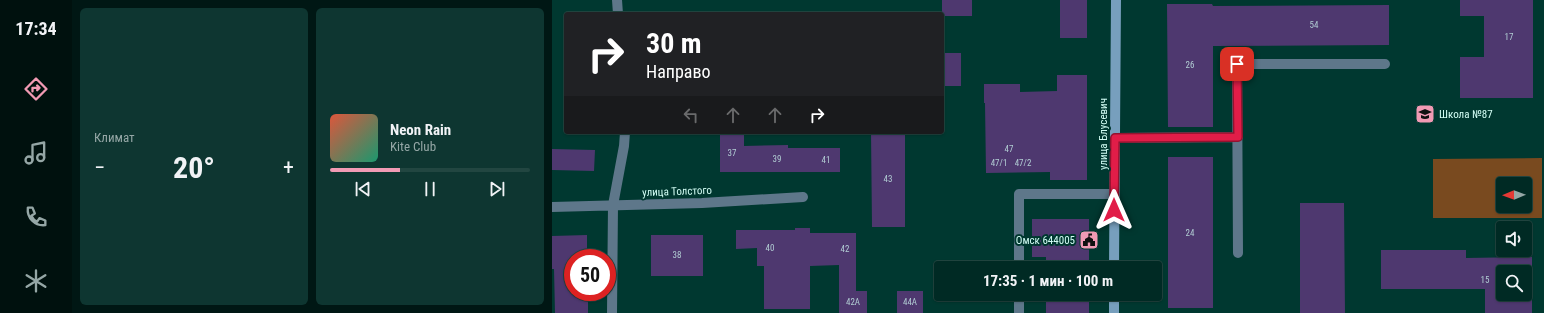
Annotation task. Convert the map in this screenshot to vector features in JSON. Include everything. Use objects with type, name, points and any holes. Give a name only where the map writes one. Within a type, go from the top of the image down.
[{"type":"main road","name":"улица Блусевич","points":[[1114,261],[1116,0]]},
{"type":"main road","points":[[1114,301],[1114,313]]},
{"type":"street","points":[[617,0],[618,12]]},
{"type":"street","points":[[1238,253],[1237,64],[1385,64]]},
{"type":"street","points":[[612,313],[613,205],[625,134]]},
{"type":"street","points":[[1115,138],[1238,137]]},
{"type":"street","points":[[1019,261],[1019,194],[1114,194]]},
{"type":"street","name":"улица Толстого","points":[[552,207],[702,203],[803,197]]},
{"type":"street","points":[[1019,301],[1019,313]]},
{"type":"shaded area","points":[[1542,158],[1542,218],[1433,218],[1433,159]]},
{"type":"building","points":[[942,0],[972,0],[972,16],[944,16],[944,12],[942,12]]},
{"type":"building","points":[[1060,0],[1087,0],[1087,38],[1060,38]]},
{"type":"building","points":[[1460,0],[1533,0],[1533,98],[1460,98],[1460,57],[1484,57],[1484,16],[1460,16]]},
{"type":"building","points":[[1167,4],[1212,4],[1213,6],[1389,5],[1389,45],[1213,46],[1213,127],[1168,127]]},
{"type":"building","points":[[944,53],[961,53],[961,86],[944,86]]},
{"type":"building","points":[[1057,75],[1087,75],[1087,180],[1050,180],[1050,172],[986,173],[984,84],[1020,84],[1020,92],[1057,91]]},
{"type":"building","points":[[720,134],[744,134],[744,146],[788,145],[788,148],[840,148],[840,172],[720,172]]},
{"type":"building","points":[[871,134],[905,134],[905,227],[872,227]]},
{"type":"building","points":[[552,149],[595,150],[594,171],[552,170]]},
{"type":"building","points":[[1168,157],[1213,157],[1213,308],[1168,308]]},
{"type":"building","points":[[1300,203],[1344,203],[1345,313],[1300,313]]},
{"type":"building","points":[[1032,219],[1089,219],[1089,261],[1046,261],[1046,257],[1032,257]]},
{"type":"building","points":[[795,228],[810,228],[810,233],[856,233],[856,291],[867,291],[867,313],[839,313],[839,265],[810,266],[810,309],[764,309],[764,266],[757,266],[757,248],[736,249],[736,230],[795,230]]},
{"type":"building","points":[[587,235],[587,249],[564,249],[564,301],[588,301],[588,313],[555,313],[554,269],[552,269],[552,236]]},
{"type":"building","points":[[651,235],[703,235],[703,276],[651,276]]},
{"type":"building","points":[[1381,250],[1466,250],[1466,258],[1532,257],[1532,265],[1496,265],[1496,301],[1532,301],[1532,313],[1485,313],[1485,289],[1381,289]]},
{"type":"building","points":[[897,291],[923,291],[923,313],[897,313]]},
{"type":"building","points":[[1046,301],[1089,301],[1089,313],[1046,313]]},
{"type":"place","name":"Школа №87","points":[[1425,114]]},
{"type":"place","name":"Омск 644005","points":[[1089,240]]},
{"type":"route","points":[[1114,210],[1115,138],[1238,137],[1237,64]]}]
